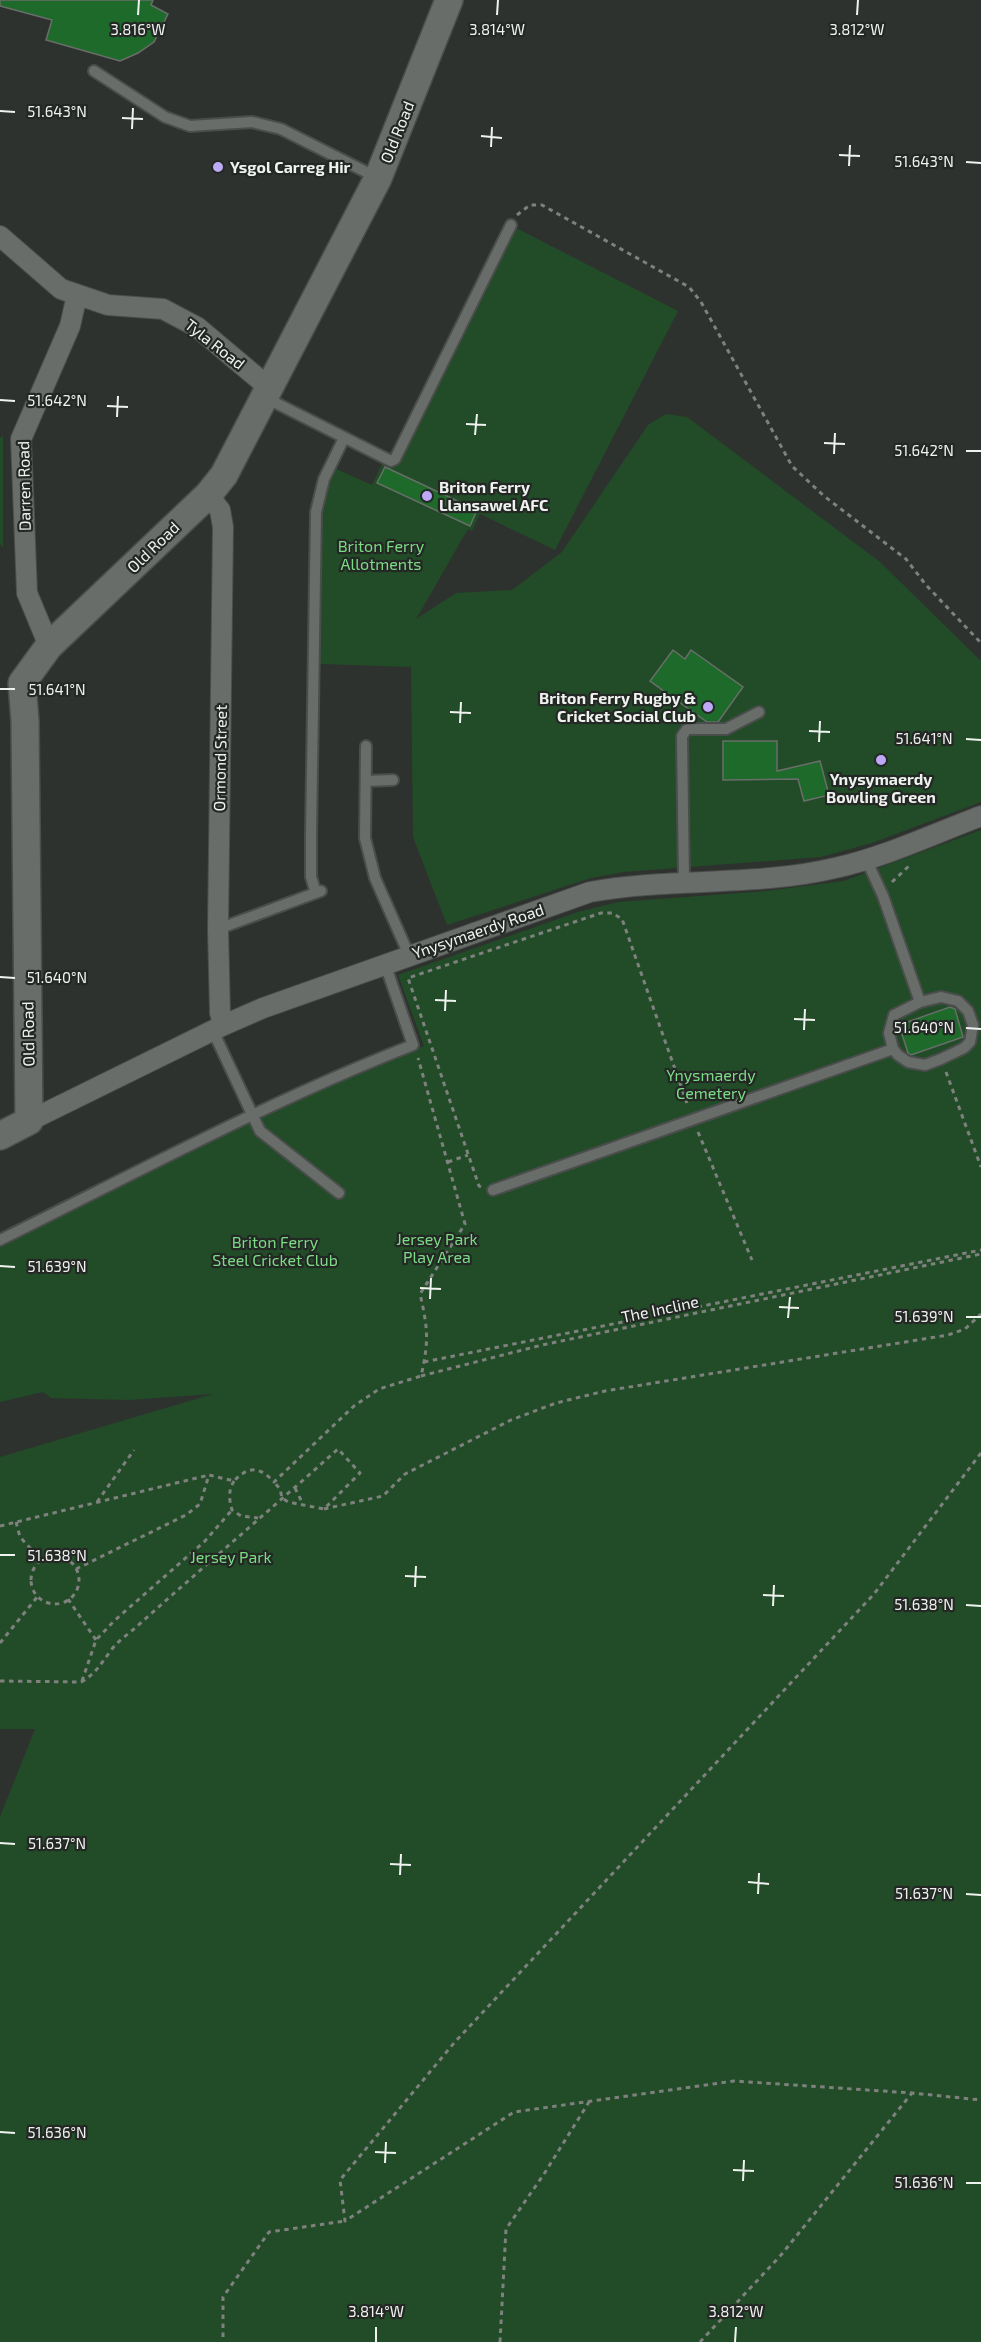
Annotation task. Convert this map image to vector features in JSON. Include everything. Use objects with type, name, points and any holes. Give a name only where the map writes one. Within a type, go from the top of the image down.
[{"type":"street","name":"Old Road","points":[[29,1121],[25,721],[22,683],[49,646],[208,495],[224,475],[378,178],[449,0]]},
{"type":"street","name":"Tyla Road","points":[[0,236],[61,289],[108,305],[163,309],[197,327],[260,380],[266,391]]},
{"type":"street","name":"Darren Road","points":[[49,646],[27,593],[21,439],[70,326],[77,295]]},
{"type":"street","name":"Ormond Street","points":[[208,495],[220,510],[223,527],[218,930],[220,1013],[218,1028]]},
{"type":"street","name":"Ynysymaerdy Road","points":[[0,1136],[218,1028],[264,1008],[590,892],[624,886],[776,877],[834,868],[866,859],[981,816]]},
{"type":"lane","points":[[94,71],[165,117],[190,126],[252,122],[281,129],[378,178]]},
{"type":"lane","points":[[266,391],[344,438],[391,461],[395,459],[511,225]]},
{"type":"lane","points":[[218,930],[320,891],[311,877],[316,512],[324,479],[344,438]]},
{"type":"lane","points":[[684,883],[682,736],[687,729],[726,729],[759,712]]},
{"type":"lane","points":[[366,746],[365,838],[375,878],[409,955]]},
{"type":"lane","points":[[366,781],[393,780]]},
{"type":"lane","points":[[866,859],[883,896],[920,1002]]},
{"type":"lane","points":[[0,1240],[251,1117],[358,1067],[413,1045],[385,964]]},
{"type":"lane","points":[[941,997],[958,1001],[976,1016],[970,1042],[964,1048],[925,1065],[908,1062],[892,1049],[889,1032],[894,1015],[920,1002],[941,997]]},
{"type":"lane","name":"Ormond Street","points":[[218,1028],[251,1117],[260,1131],[339,1193]]},
{"type":"lane","points":[[493,1190],[892,1049]]},
{"type":"path","points":[[511,225],[519,212],[530,205],[542,206],[689,287],[700,302],[792,466],[824,496],[906,559],[926,585],[981,644]]},
{"type":"path","points":[[883,896],[892,881],[915,862]]},
{"type":"path","points":[[493,1190],[478,1186],[408,978],[601,913],[612,913],[622,919],[693,1119],[752,1260]]},
{"type":"path","points":[[413,1045],[465,1224],[420,1294],[428,1335],[421,1376]]},
{"type":"path","points":[[941,1059],[981,1167]]},
{"type":"path","points":[[448,1162],[468,1155]]},
{"type":"path","points":[[424,1362],[981,1250]]},
{"type":"path","name":"The Incline","points":[[274,1482],[354,1406],[380,1389],[542,1345],[981,1254]]},
{"type":"path","points":[[260,1518],[241,1516],[232,1510],[229,1497],[231,1487],[243,1472],[255,1470],[266,1473],[280,1489],[282,1498],[288,1502],[324,1509],[383,1496],[405,1474],[511,1420],[556,1403],[605,1390],[948,1335],[965,1329],[981,1314]]},
{"type":"path","points":[[0,1681],[81,1682],[92,1676],[113,1647],[338,1449],[360,1473],[324,1509]]},
{"type":"path","points":[[97,1502],[134,1450]]},
{"type":"path","points":[[345,2221],[340,2180],[454,2043],[874,1594],[981,1453]]},
{"type":"path","points":[[0,1526],[209,1475],[234,1481]]},
{"type":"path","points":[[76,1569],[186,1515],[200,1504],[209,1475]]},
{"type":"path","points":[[295,1488],[304,1506]]},
{"type":"path","points":[[81,1682],[96,1640],[114,1621],[205,1541],[232,1510]]},
{"type":"path","points":[[16,1522],[20,1537],[41,1560]]},
{"type":"path","points":[[56,1556],[64,1558],[76,1569],[78,1583],[76,1590],[68,1599],[51,1603],[38,1596],[31,1582],[32,1574],[41,1560],[56,1556]]},
{"type":"path","points":[[0,1643],[38,1596]]},
{"type":"path","points":[[68,1599],[96,1640]]},
{"type":"path","points":[[223,2337],[223,2297],[269,2232],[345,2221],[514,2112],[734,2082],[912,2092],[981,2100]]},
{"type":"path","points":[[700,2342],[781,2255],[912,2092]]},
{"type":"path","points":[[500,2342],[506,2229],[589,2102]]},
{"type":"green space","name":"Briton Ferry Allotments","points":[[516,228],[678,311],[555,550],[480,514],[472,531],[468,529],[416,619],[456,593],[512,590],[562,552],[648,425],[666,414],[687,417],[880,562],[981,661],[981,802],[872,843],[821,857],[624,872],[591,878],[447,925],[413,837],[411,667],[320,664],[320,513],[328,483],[336,469],[372,485],[383,462],[395,467]]},
{"type":"green space","points":[[3,436],[3,547],[0,544],[0,438]]},
{"type":"green space","points":[[981,830],[981,2342],[0,2342],[0,1817],[35,1729],[0,1729],[0,1457],[213,1394],[129,1400],[51,1398],[43,1392],[0,1402],[0,1246],[263,1116],[424,1046],[398,975],[578,912],[618,902],[766,891],[844,881]]},
{"type":"building","points":[[0,0],[153,0],[151,5],[168,14],[154,42],[120,61],[46,40],[52,20],[0,6]]},
{"type":"building","name":"Briton Ferry Llansawel AFC","points":[[385,467],[477,510],[470,526],[377,483]]},
{"type":"building","name":"Briton Ferry Rugby & Cricket Social Club","points":[[673,650],[685,659],[691,650],[743,687],[718,722],[707,722],[650,681]]},
{"type":"building","points":[[723,741],[777,741],[777,771],[820,761],[829,795],[804,801],[798,779],[723,780]]},
{"type":"building","points":[[950,1007],[955,1009],[963,1037],[911,1055],[908,1053],[899,1025]]},
{"type":"place","name":"Ysgol Carreg Hir","points":[[218,167]]},
{"type":"place","name":"Briton Ferry Llansawel AFC","points":[[427,496]]},
{"type":"place","name":"Briton Ferry Rugby & Cricket Social Club","points":[[708,707]]},
{"type":"place","name":"Ynysymaerdy Bowling Green","points":[[881,760]]},
{"type":"park label","name":"Ynysmaerdy Cemetery","points":[[711,1084]]},
{"type":"park label","name":"Jersey Park Play Area","points":[[437,1248]]},
{"type":"park label","name":"Briton Ferry Steel Cricket Club","points":[[275,1251]]},
{"type":"park label","name":"Jersey Park","points":[[231,1557]]}]
